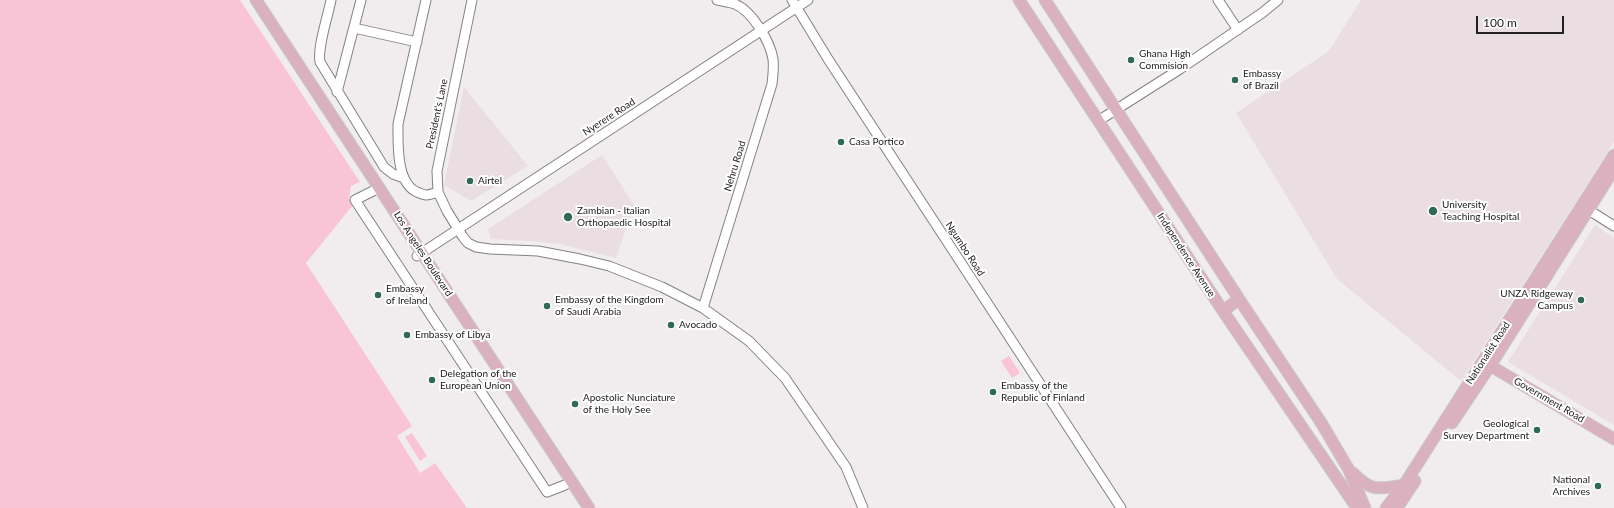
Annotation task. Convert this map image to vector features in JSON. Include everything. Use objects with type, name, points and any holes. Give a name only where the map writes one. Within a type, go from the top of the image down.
[{"type":"main road","name":"Los Angeles Boulevard","points":[[250,0],[377,189]]},
{"type":"main road","name":"Los Angeles Boulevard","points":[[256,0],[581,508]]},
{"type":"main road","name":"Independence Avenue","points":[[1019,0],[1223,311],[1357,508]]},
{"type":"main road","name":"Independence Avenue","points":[[1045,0],[1238,299],[1322,424],[1349,470],[1365,508]]},
{"type":"main road","name":"Nationalist Road","points":[[1397,508],[1584,207],[1614,155]]},
{"type":"main road","name":"Nationalist Road","points":[[1584,207],[1614,169]]},
{"type":"main road","name":"Los Angeles Boulevard","points":[[419,255],[590,508]]},
{"type":"main road","points":[[1223,311],[1238,299]]},
{"type":"main road","name":"Nationalist Road","points":[[1386,508],[1404,485],[1487,364]]},
{"type":"main road","name":"Government Road","points":[[1487,364],[1614,439]]},
{"type":"main road","points":[[1349,470],[1362,483],[1376,488],[1388,488],[1404,485]]},
{"type":"street","points":[[331,0],[319,59],[337,92],[384,167],[393,174],[404,178]]},
{"type":"street","points":[[337,92],[361,0]]},
{"type":"street","points":[[426,0],[398,124],[398,143],[401,170],[407,184],[413,190],[426,196],[438,192]]},
{"type":"street","name":"President's Lane","points":[[472,0],[437,171],[438,192],[447,211],[468,243],[476,247],[538,252],[580,259],[609,266],[662,287],[703,308],[749,341],[785,378],[846,467],[863,508]]},
{"type":"street","name":"Nehru Road","points":[[703,308],[772,84],[774,69],[773,58],[761,31],[752,18],[736,4],[717,0]]},
{"type":"street","name":"Nyerere Road","points":[[419,255],[761,31],[794,4],[808,0]]},
{"type":"street","points":[[1218,0],[1238,30]]},
{"type":"street","points":[[1098,121],[1238,30],[1271,7],[1278,0]]},
{"type":"street","name":"Ngumbo Road","points":[[794,4],[837,73],[1121,508]]},
{"type":"street","points":[[354,28],[417,42]]},
{"type":"street","points":[[377,189],[356,200],[547,492],[566,485]]},
{"type":"street","points":[[1584,207],[1614,226]]},
{"type":"shaded area","points":[[0,0],[240,0],[360,182],[351,186],[349,199],[353,205],[306,263],[412,426],[397,436],[420,473],[435,463],[467,508],[0,508]]},
{"type":"shaded area","name":"University Teaching Hospital","points":[[1361,0],[1614,0],[1614,142],[1461,381],[1337,279],[1236,113],[1329,51]]},
{"type":"shaded area","points":[[464,87],[528,166],[471,201],[444,185]]},
{"type":"shaded area","name":"Zambian - Italian Orthopaedic Hospital","points":[[602,155],[634,205],[616,258],[560,244],[491,239],[488,229]]},
{"type":"shaded area","name":"UNZA Ridgeway Campus","points":[[1595,225],[1614,238],[1614,425],[1508,362]]},
{"type":"shaded area","points":[[1009,356],[1020,373],[1012,378],[1001,361]]},
{"type":"shaded area","points":[[412,433],[427,456],[420,461],[405,437]]},
{"type":"place","name":"Ghana High Commision","points":[[1131,60]]},
{"type":"place","name":"Embassy of Brazil","points":[[1235,80]]},
{"type":"place","name":"Casa Portico","points":[[841,142]]},
{"type":"place","name":"Airtel","points":[[470,181]]},
{"type":"place","name":"University Teaching Hospital","points":[[1433,211]]},
{"type":"place","name":"Zambian - Italian Orthopaedic Hospital","points":[[568,217]]},
{"type":"place","name":"Embassy of Ireland","points":[[378,295]]},
{"type":"place","name":"UNZA Ridgeway Campus","points":[[1581,300]]},
{"type":"place","name":"Embassy of the Kingdom of Saudi Arabia","points":[[547,306]]},
{"type":"place","name":"Avocado","points":[[671,325]]},
{"type":"place","name":"Embassy of Libya","points":[[407,335]]},
{"type":"place","name":"Delegation of the European Union","points":[[432,380]]},
{"type":"place","name":"Embassy of the Republic of Finland","points":[[993,392]]},
{"type":"place","name":"Apostolic Nunciature of the Holy See","points":[[575,404]]},
{"type":"place","name":"Geological Survey Department","points":[[1537,430]]},
{"type":"place","name":"National Archives","points":[[1598,486]]}]
